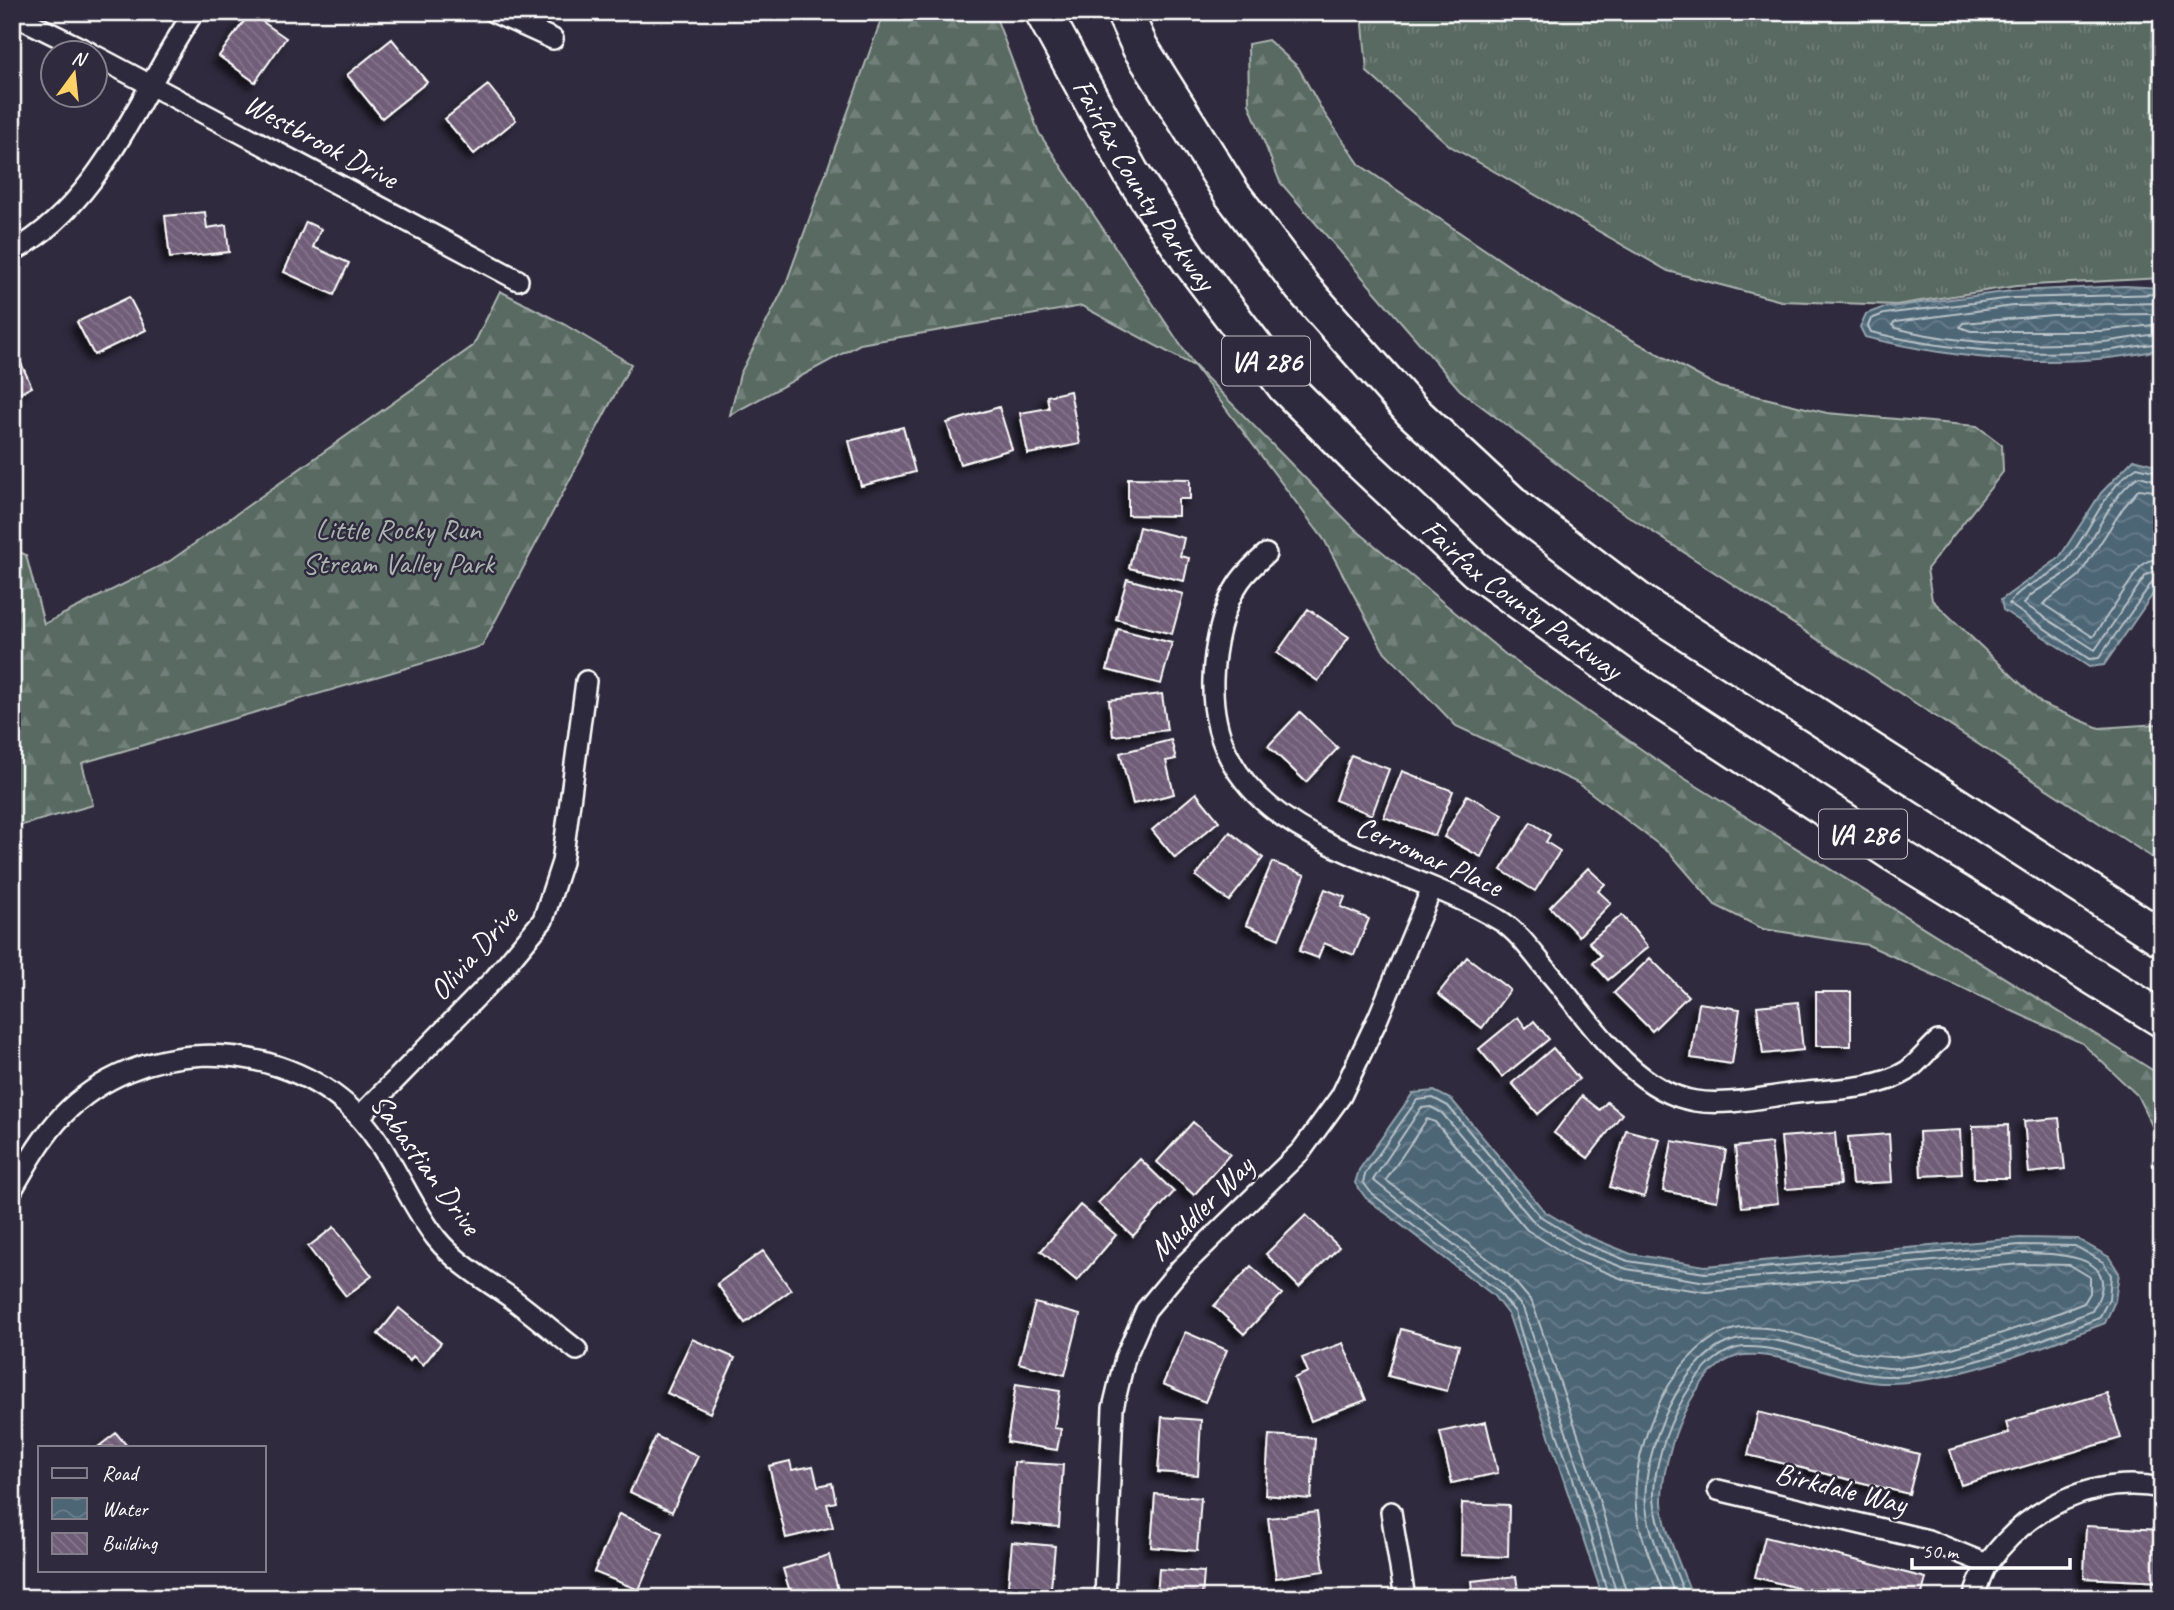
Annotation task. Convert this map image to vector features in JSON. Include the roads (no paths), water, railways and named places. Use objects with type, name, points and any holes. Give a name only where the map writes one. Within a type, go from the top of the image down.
[{"type":"highway","name":"Fairfax County Parkway","points":[[1043,12],[1131,173],[1190,261],[1278,376],[1360,461],[1476,570],[1630,681],[1881,846],[2162,1019]]},
{"type":"highway","name":"VA 286","points":[[1124,12],[1140,47],[1232,194],[1302,286],[1411,410],[1519,510],[1643,604],[2162,938]]},
{"type":"street","points":[[12,252],[62,216],[88,187],[194,12]]},
{"type":"street","points":[[493,12],[553,39]]},
{"type":"street","points":[[12,14],[61,38]]},
{"type":"street","name":"Westbrook Drive","points":[[108,62],[518,280]]},
{"type":"street","name":"Cerromar Place","points":[[1266,554],[1239,581],[1227,608],[1214,660],[1212,698],[1221,737],[1241,779],[1276,814],[1314,837],[1503,922],[1637,1075],[1667,1094],[1696,1101],[1726,1101],[1867,1085],[1906,1071],[1938,1041]]},
{"type":"street","name":"Olivia Drive","points":[[359,1117],[494,979],[543,920],[562,862],[586,681]]},
{"type":"street","name":"Muddler Way","points":[[1105,1598],[1112,1408],[1125,1358],[1146,1310],[1181,1268],[1301,1151],[1341,1096],[1378,1018],[1432,888]]},
{"type":"street","name":"Sabastian Drive","points":[[12,1190],[48,1133],[79,1100],[121,1074],[163,1058],[208,1055],[263,1062],[308,1080],[333,1094],[359,1117],[437,1238],[469,1270],[510,1297],[577,1350]]},
{"type":"street","points":[[1973,1598],[1987,1564],[2031,1518],[2069,1495],[2111,1485],[2144,1484],[2162,1488]]},
{"type":"street","name":"Birkdale Way","points":[[1718,1490],[1921,1538],[1987,1564]]},
{"type":"street","points":[[1391,1512],[1405,1598]]},
{"type":"water","points":[[2125,286],[2162,288],[2162,349],[2089,360],[2013,360],[1937,352],[1901,345],[1865,337],[1860,327],[1866,314],[1882,308],[2012,291]]},
{"type":"water","points":[[2134,459],[2162,467],[2162,581],[2104,665],[2089,667],[2003,610],[2001,600],[2059,558],[2101,493]]},
{"type":"water","points":[[1434,1091],[1452,1100],[1544,1211],[1584,1235],[1631,1254],[1705,1266],[2020,1238],[2077,1239],[2109,1257],[2119,1273],[2115,1301],[2105,1323],[1999,1362],[1917,1381],[1891,1383],[1856,1379],[1762,1355],[1745,1355],[1726,1361],[1710,1374],[1684,1414],[1667,1461],[1663,1484],[1662,1502],[1666,1525],[1693,1598],[1603,1598],[1509,1316],[1493,1295],[1366,1198],[1355,1183],[1359,1170],[1413,1093]]},
{"type":"park label","name":"Little Rocky Run Stream Valley Park","points":[[398,546]]}]
